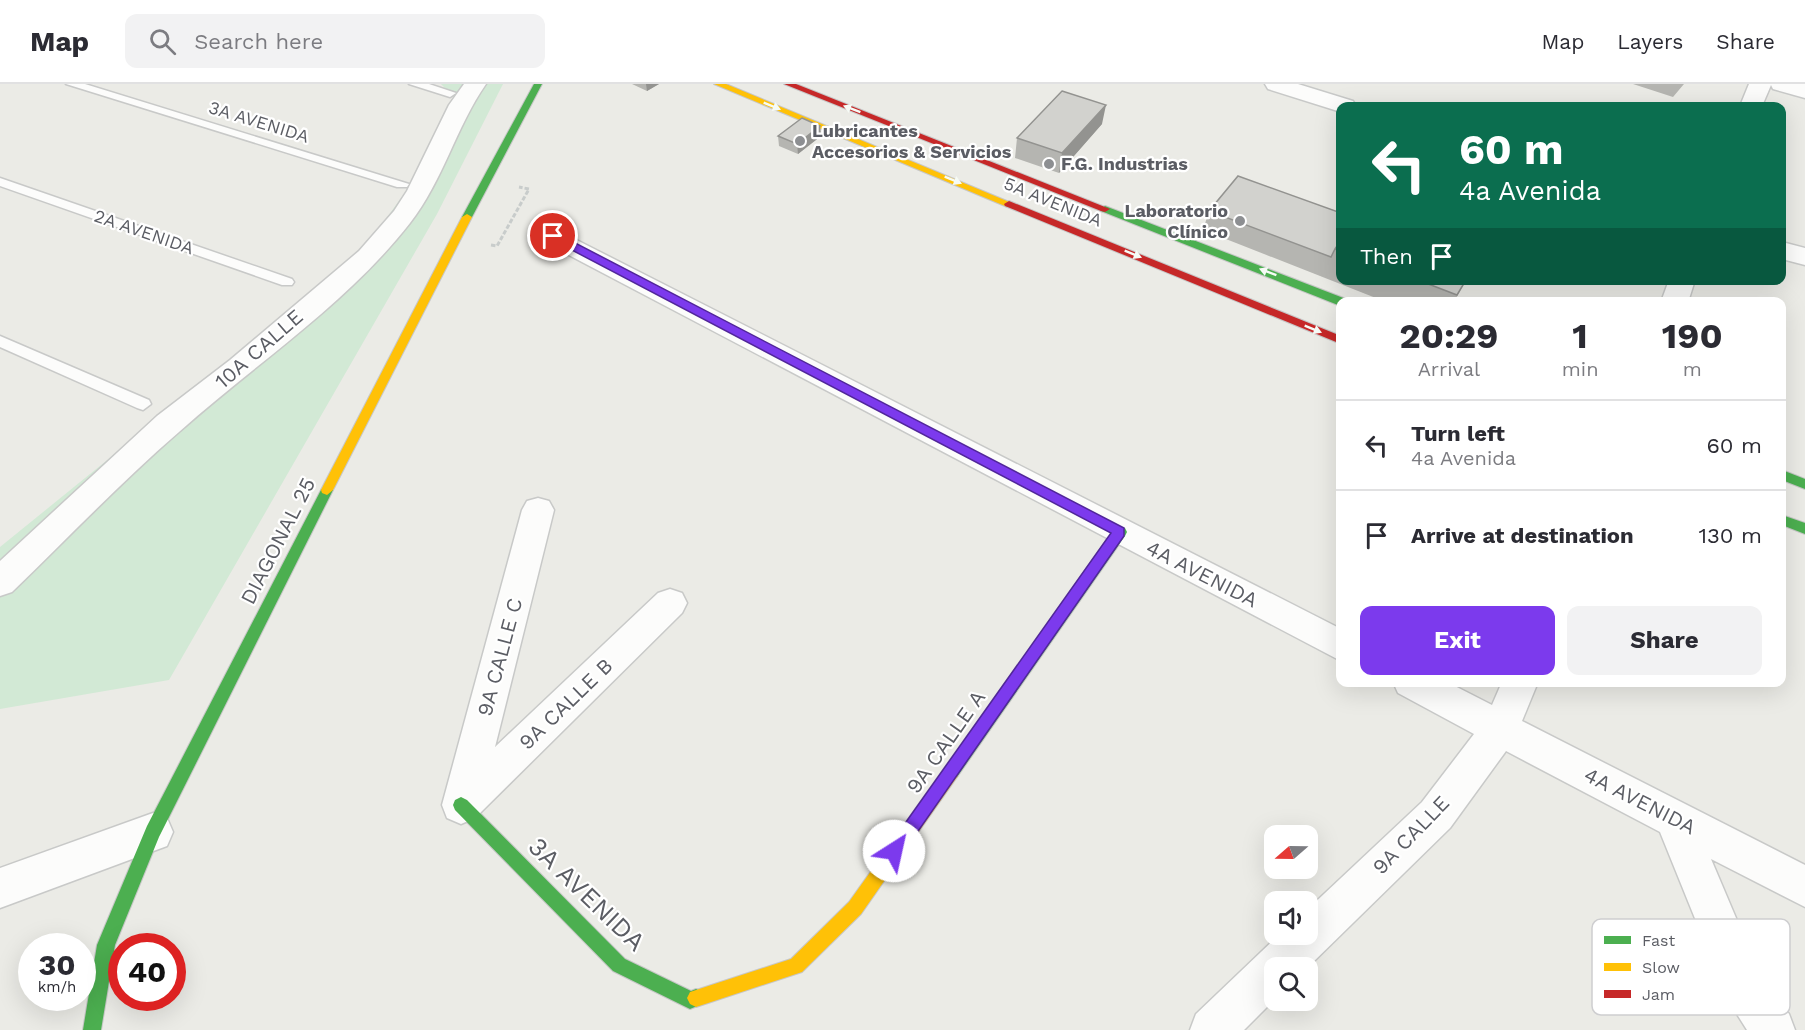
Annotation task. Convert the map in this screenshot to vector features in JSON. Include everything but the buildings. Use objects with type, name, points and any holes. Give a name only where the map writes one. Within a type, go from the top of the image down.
[{"type":"main road","name":"DIAGONAL 25","points":[[92,1030],[106,945],[153,832],[486,179],[538,84]]},
{"type":"main road","name":"5A AVENIDA","points":[[718,84],[1336,338]]},
{"type":"main road","name":"5A AVENIDA","points":[[788,84],[1336,300]]},
{"type":"main road","points":[[859,142],[885,122]]},
{"type":"main road","points":[[1786,477],[1805,484]]},
{"type":"main road","points":[[1786,522],[1805,530]]},
{"type":"main road","name":"9A CALLE A","points":[[796,966],[855,908],[1120,532]]},
{"type":"main road","name":"3A AVENIDA","points":[[461,805],[619,964],[690,1000],[796,966]]},
{"type":"street","points":[[1276,84],[1336,103]]},
{"type":"street","points":[[1753,102],[1760,84]]},
{"type":"street","points":[[1781,84],[1805,90]]},
{"type":"street","name":"10A CALLE","points":[[0,582],[168,424],[240,367],[368,257],[403,216],[419,191],[460,105],[463,88]]},
{"type":"street","name":"4A AVENIDA","points":[[553,236],[1336,643]]},
{"type":"street","points":[[1786,251],[1805,257]]},
{"type":"street","name":"9A CALLE C","points":[[461,805],[538,510]]},
{"type":"street","name":"9A CALLE B","points":[[461,805],[670,603]]},
{"type":"street","name":"4A AVENIDA","points":[[1420,687],[1805,886]]},
{"type":"street","name":"9A CALLE","points":[[1288,957],[1436,815],[1500,729],[1518,687]]},
{"type":"street","points":[[1674,819],[1716,919]]},
{"type":"street","points":[[0,888],[153,832]]},
{"type":"street","name":"9A CALLE","points":[[1212,1030],[1264,980]]},
{"type":"street","points":[[1763,1015],[1773,1030]]},
{"type":"lane","name":"3A AVENIDA","points":[[72,84],[402,184]]},
{"type":"lane","points":[[415,84],[463,88]]},
{"type":"lane","name":"2A AVENIDA","points":[[0,182],[287,282]]},
{"type":"lane","points":[[0,341],[143,404]]},
{"type":"path","points":[[503,237],[523,201]]},
{"type":"green space","points":[[441,84],[503,84],[437,214],[169,680],[0,709],[0,547],[360,255],[465,109]]},
{"type":"traffic: fast","points":[[467,217],[538,84]]},
{"type":"traffic: fast","points":[[1105,209],[1336,300]]},
{"type":"traffic: fast","points":[[1786,477],[1805,484]]},
{"type":"traffic: fast","points":[[92,1030],[106,945],[153,832],[327,490]]},
{"type":"traffic: fast","points":[[1786,522],[1805,529]]},
{"type":"traffic: fast","points":[[951,772],[1120,532]]},
{"type":"traffic: fast","points":[[461,805],[619,965],[690,1000],[696,998]]},
{"type":"traffic: slow","points":[[718,84],[1009,204]]},
{"type":"traffic: slow","points":[[327,490],[467,217]]},
{"type":"traffic: slow","points":[[696,998],[796,966],[855,908],[951,772]]},
{"type":"traffic: jam","points":[[788,84],[1105,209]]},
{"type":"traffic: jam","points":[[1009,204],[1336,338]]},
{"type":"place","name":"Lubricantes Accesorios & Servicios","points":[[800,141]]},
{"type":"place","name":"F.G. Industrias","points":[[1049,164]]},
{"type":"place","name":"Laboratorio Clínico","points":[[1240,221]]},
{"type":"route","points":[[553,236],[1120,532],[894,851]]}]
